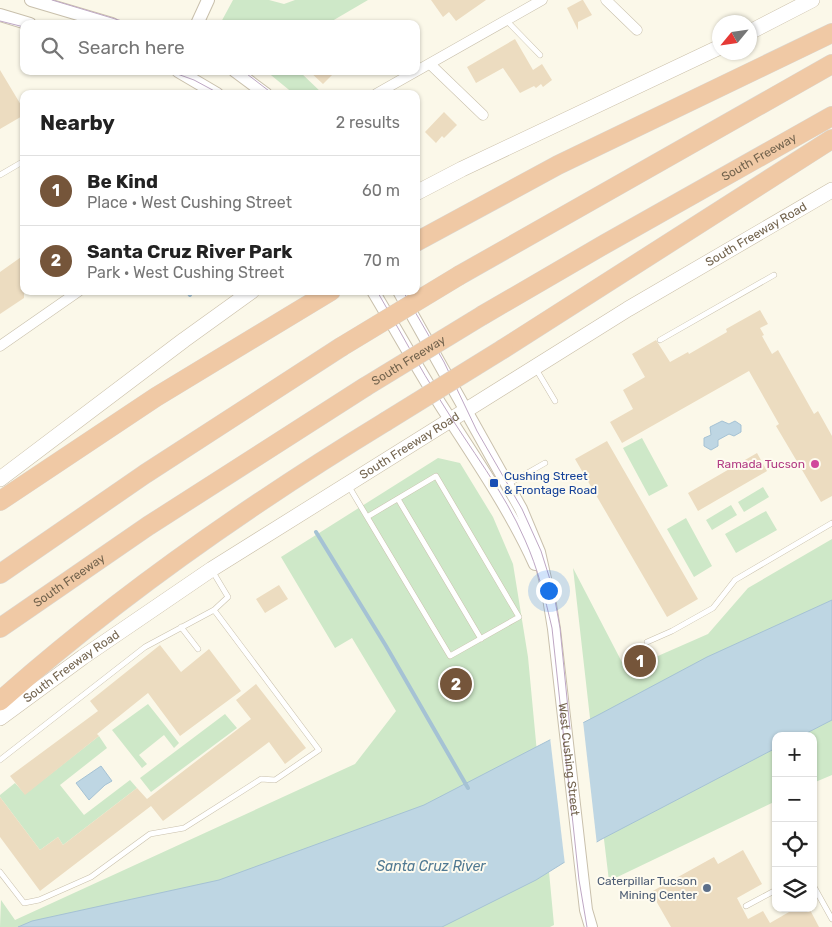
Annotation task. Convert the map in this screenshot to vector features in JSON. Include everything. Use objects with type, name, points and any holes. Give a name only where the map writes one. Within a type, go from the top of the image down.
[{"type":"highway","points":[[420,240],[558,165],[832,33]]},
{"type":"highway","points":[[0,574],[145,474],[341,347],[460,276],[832,64]]},
{"type":"highway","name":"South Freeway","points":[[0,628],[148,526],[365,386],[483,314],[604,244],[832,116]]},
{"type":"highway","points":[[0,701],[83,630],[166,566],[262,499],[503,349],[832,139]]},
{"type":"highway","points":[[0,501],[156,397],[323,296]]},
{"type":"main road","points":[[757,28],[812,0]]},
{"type":"main road","points":[[420,191],[462,169],[712,51]]},
{"type":"main road","name":"South Freeway Road","points":[[0,718],[60,673],[212,569],[700,266],[832,190]]},
{"type":"main road","points":[[0,479],[246,295]]},
{"type":"street","points":[[31,0],[98,20]]},
{"type":"street","points":[[199,20],[208,0]]},
{"type":"street","points":[[420,70],[542,0]]},
{"type":"street","points":[[606,0],[637,30]]},
{"type":"street","points":[[0,14],[20,21]]},
{"type":"street","points":[[430,64],[483,115]]},
{"type":"street","points":[[185,75],[210,90]]},
{"type":"street","points":[[240,75],[260,90]]},
{"type":"street","points":[[383,90],[410,75]]},
{"type":"street","points":[[0,346],[73,295]]},
{"type":"street","name":"West Cushing Street","points":[[375,295],[518,527],[548,592]]},
{"type":"street","name":"West Cushing Street","points":[[401,295],[508,484],[539,552],[554,629],[582,878],[586,910],[591,927]]},
{"type":"lane","points":[[506,20],[540,55]]},
{"type":"lane","points":[[0,175],[20,163]]},
{"type":"lane","points":[[660,340],[774,275]]},
{"type":"lane","points":[[535,367],[555,401]]},
{"type":"lane","points":[[508,484],[545,463]]},
{"type":"lane","points":[[347,485],[450,656],[519,617],[436,476],[367,517]]},
{"type":"lane","points":[[398,499],[481,639]]},
{"type":"lane","points":[[647,642],[672,631],[713,608],[735,580],[832,523]]},
{"type":"lane","points":[[0,760],[145,647],[214,610],[228,597],[212,569]]},
{"type":"lane","points":[[0,872],[24,903],[39,900],[91,877],[150,834],[184,828],[261,779],[275,780],[319,750],[214,610]]},
{"type":"lane","points":[[181,627],[198,649]]},
{"type":"lane","points":[[746,906],[772,892]]},
{"type":"lane","points":[[817,892],[832,919]]},
{"type":"green space","points":[[233,0],[269,0],[284,4],[295,0],[368,0],[334,20],[222,20]]},
{"type":"green space","points":[[271,75],[303,75],[319,90],[289,90]]},
{"type":"green space","points":[[642,438],[668,486],[649,496],[623,448]]},
{"type":"green space","points":[[438,458],[460,463],[493,517],[513,564],[528,657],[544,827],[591,727],[573,568],[626,670],[708,634],[748,588],[832,539],[832,775],[817,781],[817,732],[772,732],[772,803],[609,881],[603,831],[548,861],[554,925],[550,927],[0,927],[1,900],[15,920],[355,764],[396,711],[352,638],[335,648],[281,557]]},
{"type":"green space","points":[[763,487],[769,497],[744,512],[738,502]]},
{"type":"green space","points":[[731,505],[737,515],[712,530],[706,520]]},
{"type":"green space","points":[[766,511],[777,530],[736,553],[725,534]]},
{"type":"green space","points":[[686,518],[712,566],[694,577],[667,529]]},
{"type":"green space","points":[[148,704],[179,743],[174,748],[164,735],[139,755],[147,764],[142,768],[112,730]]},
{"type":"green space","points":[[225,714],[237,728],[151,792],[140,778]]},
{"type":"green space","points":[[99,736],[107,748],[60,785],[84,815],[130,780],[137,788],[63,845],[58,837],[40,850],[0,795],[15,783],[25,794]]},
{"type":"water","points":[[722,421],[729,424],[735,421],[741,425],[741,432],[734,436],[729,434],[718,440],[718,446],[711,450],[704,446],[704,438],[711,435],[710,427]]},
{"type":"water","name":"Santa Cruz River","points":[[832,600],[832,720],[809,732],[772,732],[772,750],[600,840],[536,880],[442,927],[18,927],[32,921],[219,880],[424,805],[707,657]]},
{"type":"water","points":[[101,766],[112,781],[89,800],[76,783]]},
{"type":"pier","points":[[583,721],[597,845],[565,865],[550,737]]},
{"type":"building","points":[[431,0],[486,0],[456,21],[449,12],[443,17]]},
{"type":"building","points":[[582,0],[592,15],[578,22],[578,30],[567,8]]},
{"type":"building","points":[[515,39],[533,70],[542,64],[552,80],[543,87],[541,84],[536,88],[534,86],[520,93],[503,68],[476,83],[467,67]]},
{"type":"building","points":[[0,70],[20,103],[20,117],[0,129]]},
{"type":"building","points":[[313,75],[332,75],[323,84]]},
{"type":"building","points":[[444,112],[457,125],[436,143],[425,132]]},
{"type":"building","points":[[20,258],[20,295],[24,295],[24,298],[0,314],[0,272]]},
{"type":"building","name":"Ramada Tucson","points":[[760,310],[768,324],[760,328],[764,335],[762,336],[772,354],[778,350],[814,414],[818,411],[832,436],[832,496],[821,502],[776,426],[779,424],[749,371],[622,443],[610,422],[633,409],[623,390],[645,377],[632,354],[656,340],[670,362],[688,352],[689,354],[727,332],[726,329]]},
{"type":"building","points":[[607,441],[698,599],[667,617],[575,459]]},
{"type":"building","points":[[757,453],[767,471],[698,511],[688,493]]},
{"type":"building","points":[[279,585],[288,599],[265,613],[256,599]]},
{"type":"building","points":[[160,645],[181,672],[209,649],[241,691],[180,736],[148,693],[97,734],[99,736],[25,795],[10,776],[98,711],[90,701]]},
{"type":"building","points":[[256,684],[306,748],[285,764],[269,742],[163,821],[151,806],[40,891],[0,837],[0,797],[40,850],[58,837],[63,845],[137,788],[147,799],[251,719],[236,700]]},
{"type":"building","name":"Caterpillar Tucson Mining Center","points":[[743,850],[762,884],[737,898],[748,919],[763,911],[770,923],[789,912],[811,912],[819,927],[671,927],[651,892],[714,857],[718,864]]},
{"type":"waterway","points":[[316,532],[386,646],[468,788]]},
{"type":"tram line","points":[[52,0],[119,20]]},
{"type":"tram line","points":[[0,21],[20,26]]},
{"type":"tram line","points":[[180,75],[213,90]]},
{"type":"tram line","points":[[248,75],[268,90]]},
{"type":"tram line","points":[[379,295],[417,362],[507,504],[530,551],[552,628],[579,880],[587,927]]},
{"type":"tram line","points":[[405,295],[444,362],[477,431],[522,509],[541,551],[553,589],[560,628],[570,729]]},
{"type":"place","name":"Ramada Tucson","points":[[815,464]]},
{"type":"place","name":"Cushing Street & Frontage Road","points":[[494,483]]},
{"type":"place","name":"Be Kind","points":[[640,661]]},
{"type":"place","name":"Santa Cruz River Park","points":[[456,684]]},
{"type":"place","name":"Caterpillar Tucson Mining Center","points":[[707,888]]}]
